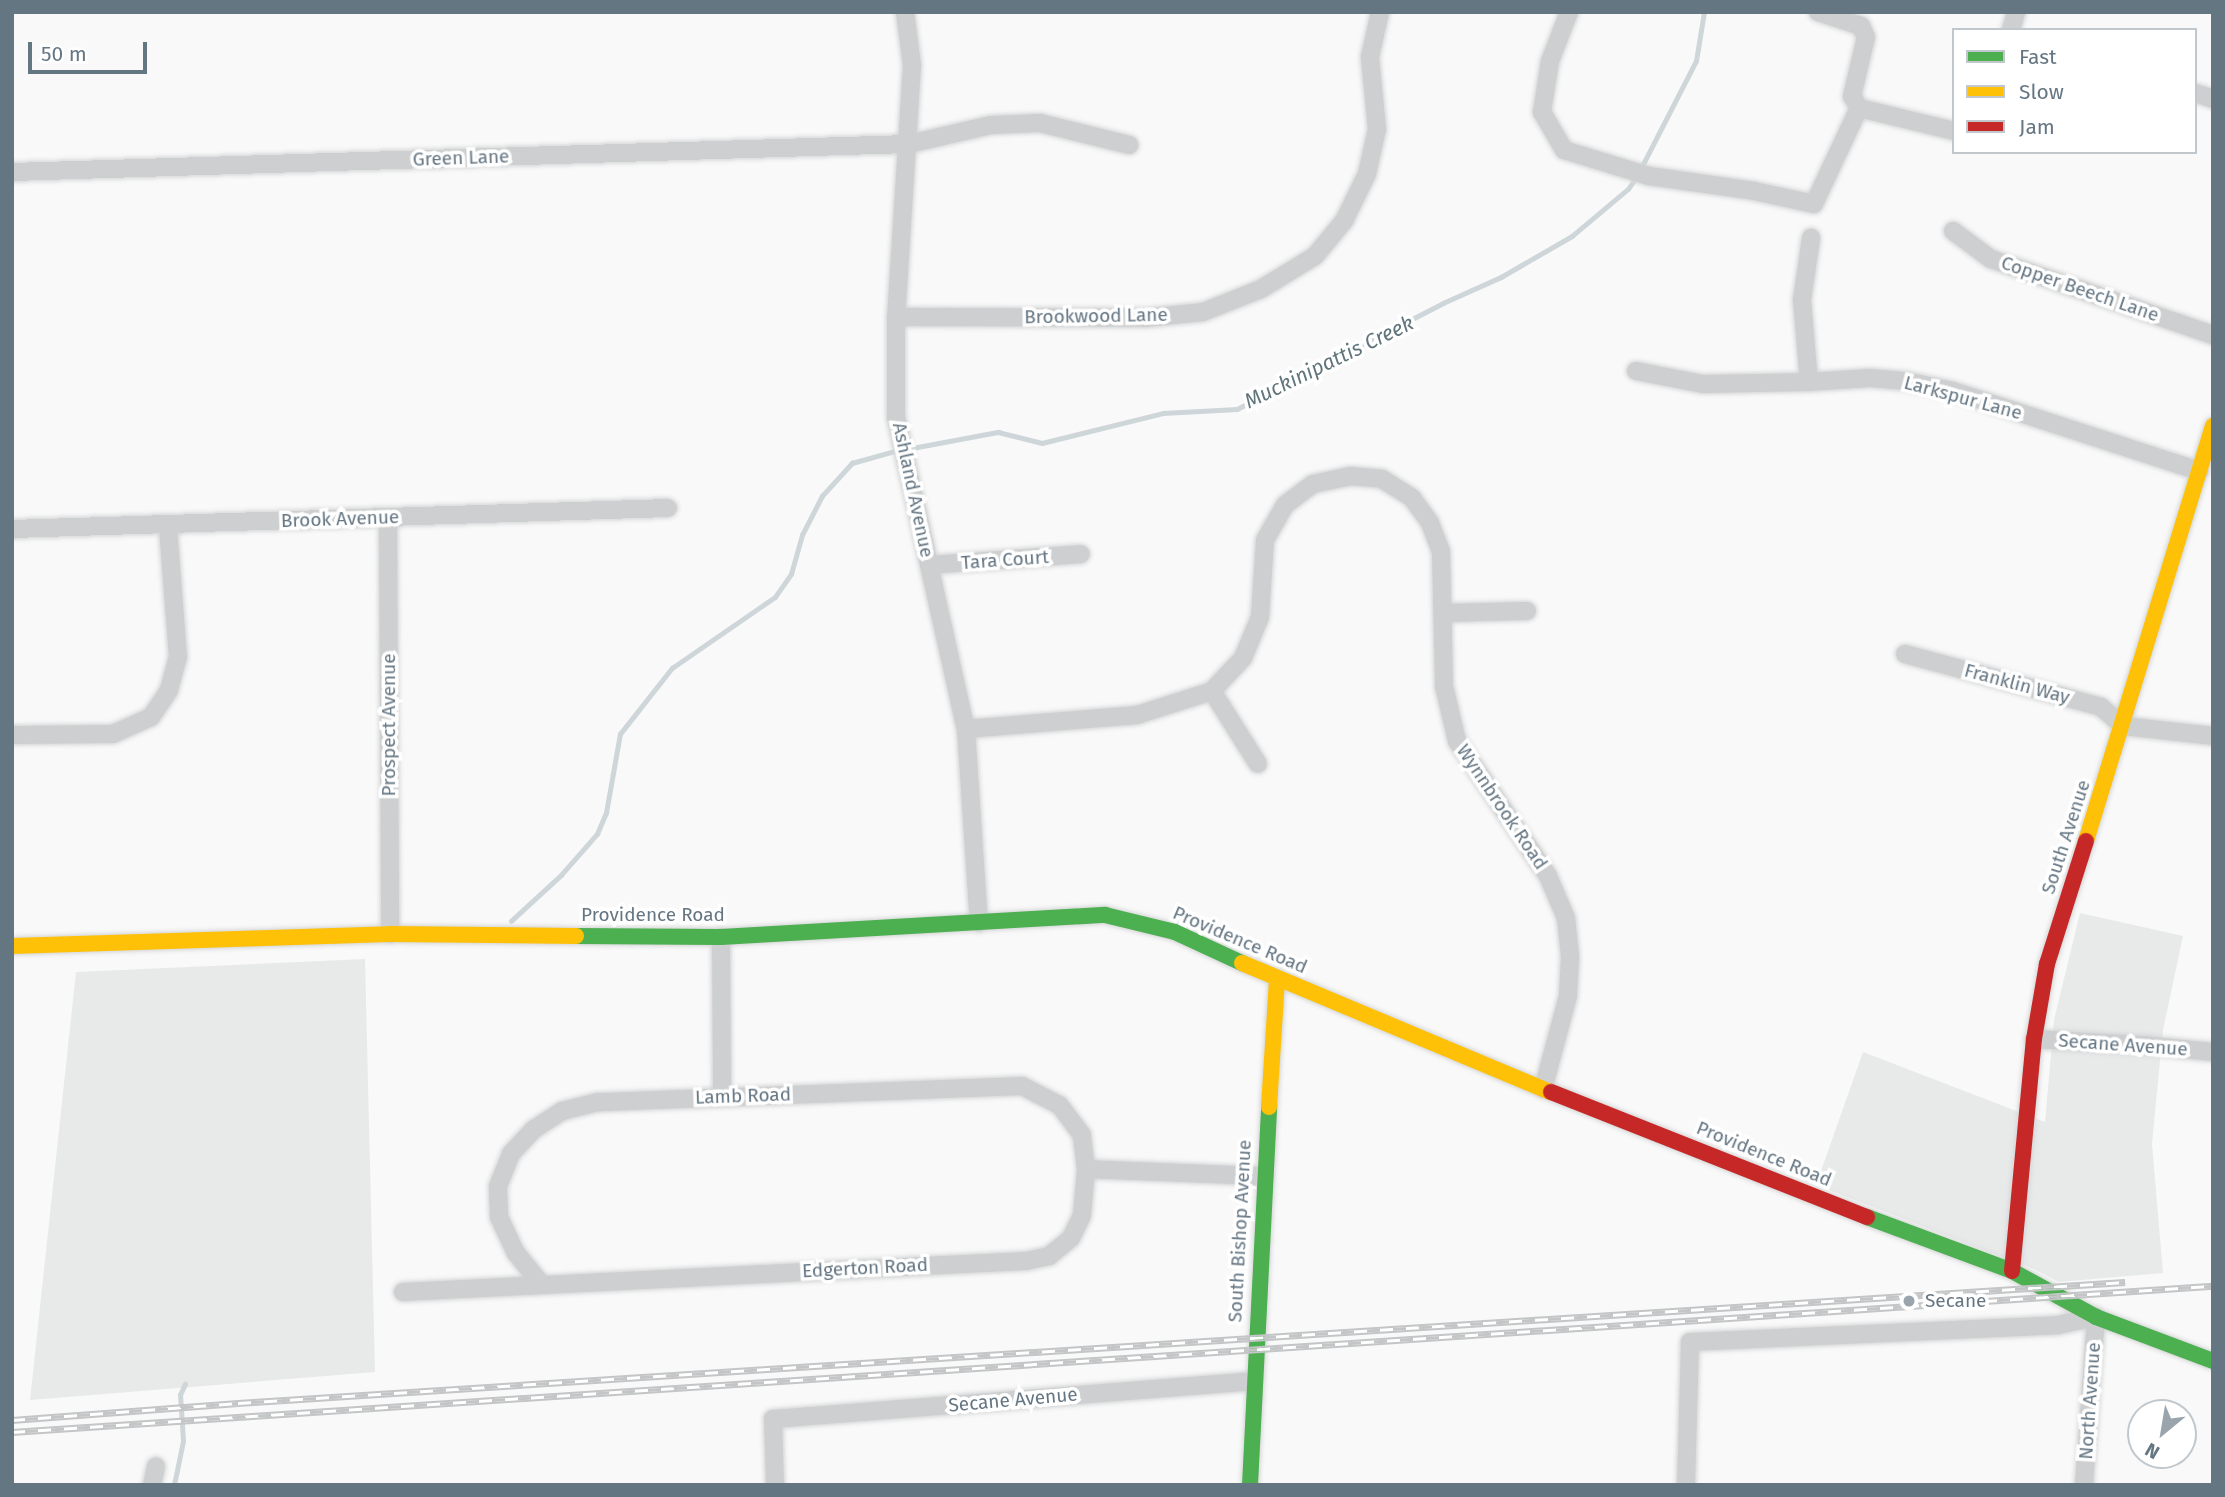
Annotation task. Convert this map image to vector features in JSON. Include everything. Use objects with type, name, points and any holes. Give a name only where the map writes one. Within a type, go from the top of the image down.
[{"type":"street","name":"Ashland Avenue","points":[[905,12],[912,65],[896,317],[896,417],[966,729],[979,923]]},
{"type":"street","name":"Brookwood Lane","points":[[896,317],[1145,318],[1203,312],[1261,289],[1315,256],[1344,221],[1367,174],[1377,129],[1370,57],[1380,12]]},
{"type":"street","points":[[1569,12],[1550,61],[1542,112],[1564,150],[1648,176],[1754,191],[1814,204],[1859,108]]},
{"type":"street","points":[[1818,12],[1861,26],[1866,37],[1852,96],[1859,108],[1952,131]]},
{"type":"street","name":"Green Lane","points":[[12,172],[909,144],[991,125],[1040,123],[1129,145]]},
{"type":"street","name":"Copper Beech Lane","points":[[1953,232],[1991,259],[2213,335]]},
{"type":"street","points":[[1809,382],[1802,300],[1811,237]]},
{"type":"street","name":"Larkspur Lane","points":[[1636,371],[1703,384],[1809,382],[1870,377],[1906,381],[1953,391],[2199,471]]},
{"type":"street","name":"South Avenue","points":[[2012,1271],[2034,1039],[2047,964],[2123,726],[2213,426]]},
{"type":"street","name":"Wynnbrook Road","points":[[966,729],[1137,715],[1212,691],[1243,658],[1260,617],[1265,540],[1285,505],[1313,484],[1350,476],[1382,479],[1412,498],[1430,523],[1441,551],[1444,685],[1457,741],[1548,876],[1566,918],[1570,957],[1568,996],[1543,1089]]},
{"type":"street","name":"Brook Avenue","points":[[12,529],[168,527],[387,517],[668,509]]},
{"type":"street","name":"Prospect Avenue","points":[[387,517],[390,934]]},
{"type":"street","points":[[12,735],[113,734],[151,718],[169,690],[178,657],[168,527]]},
{"type":"street","name":"Tara Court","points":[[929,565],[1081,554]]},
{"type":"street","points":[[1444,613],[1527,611]]},
{"type":"street","name":"Franklin Way","points":[[1905,654],[2101,707],[2123,726]]},
{"type":"street","points":[[1212,691],[1258,764]]},
{"type":"street","points":[[2123,726],[2213,736]]},
{"type":"street","name":"Providence Road","points":[[12,946],[390,934],[721,937],[1105,915],[1175,932],[1276,979],[1543,1089],[1807,1194],[2012,1271],[2096,1317],[2213,1361]]},
{"type":"street","points":[[721,937],[722,1096]]},
{"type":"street","name":"South Bishop Avenue","points":[[1250,1485],[1252,1381],[1276,979]]},
{"type":"street","name":"Secane Avenue","points":[[2034,1039],[2093,1041],[2213,1052]]},
{"type":"street","name":"Lamb Road","points":[[540,1283],[516,1253],[499,1217],[498,1187],[511,1154],[534,1129],[562,1111],[598,1102],[1022,1086],[1059,1105],[1082,1135],[1086,1169]]},
{"type":"street","points":[[1086,1169],[1264,1175]]},
{"type":"street","name":"Edgerton Road","points":[[403,1292],[540,1283],[1026,1261],[1049,1256],[1071,1238],[1082,1215],[1086,1169]]},
{"type":"street","points":[[1686,1485],[1690,1342],[2058,1325],[2096,1317]]},
{"type":"street","name":"North Avenue","points":[[2084,1485],[2096,1317]]},
{"type":"street","name":"Secane Avenue","points":[[775,1485],[773,1419],[1252,1381]]},
{"type":"street","points":[[152,1485],[156,1466]]},
{"type":"shaded area","points":[[2080,913],[2183,936],[2163,1030],[2152,1144],[2163,1273],[2059,1282],[2034,1269],[1816,1185],[1863,1052],[2045,1122],[2054,1020]]},
{"type":"shaded area","points":[[365,959],[375,1372],[30,1400],[76,972]]},
{"type":"waterway","name":"Muckinipattis Creek","points":[[1641,168],[1696,61],[1704,12]]},
{"type":"waterway","name":"Muckinipattis Creek","points":[[907,449],[998,432],[1042,443],[1163,413],[1237,409],[1443,303],[1501,277],[1572,236],[1628,189],[1637,176]]},
{"type":"waterway","name":"Muckinipattis Creek","points":[[511,921],[561,875],[597,834],[606,813],[620,734],[672,668],[775,597],[791,574],[802,535],[822,496],[852,463],[898,450]]},
{"type":"waterway","name":"Muckinipattis Creek","points":[[174,1485],[183,1441],[180,1395],[185,1384]]},
{"type":"railway","points":[[12,1420],[238,1403],[2125,1282]]},
{"type":"railway","points":[[12,1432],[2213,1286]]},
{"type":"traffic: fast","points":[[576,936],[721,937],[1105,915],[1175,932],[1242,963]]},
{"type":"traffic: fast","points":[[1250,1485],[1269,1107]]},
{"type":"traffic: fast","points":[[1867,1217],[2012,1271],[2096,1317],[2213,1361]]},
{"type":"traffic: slow","points":[[2086,841],[2213,426]]},
{"type":"traffic: slow","points":[[12,946],[390,934],[576,936]]},
{"type":"traffic: slow","points":[[1242,963],[1551,1092]]},
{"type":"traffic: slow","points":[[1269,1107],[1277,979]]},
{"type":"traffic: jam","points":[[2012,1271],[2034,1039],[2047,964],[2086,841]]},
{"type":"traffic: jam","points":[[1551,1092],[1867,1217]]},
{"type":"place","name":"Secane","points":[[1909,1301]]}]
